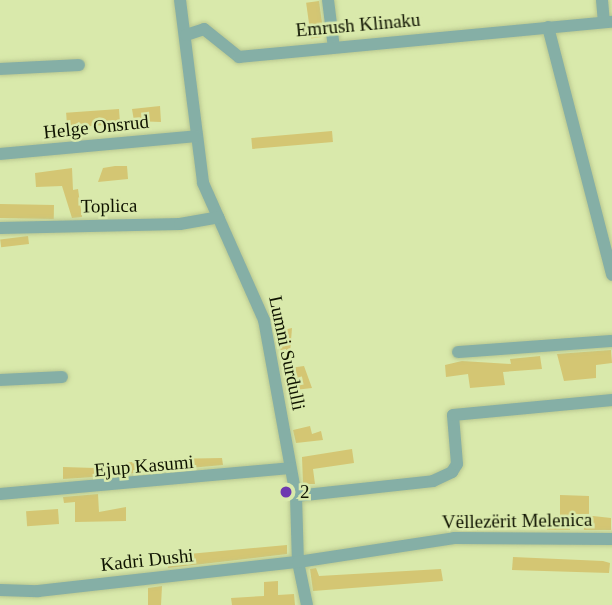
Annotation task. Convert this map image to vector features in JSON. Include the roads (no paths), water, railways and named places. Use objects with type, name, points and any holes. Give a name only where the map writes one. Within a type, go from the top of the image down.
[{"type":"street","name":"Lumni Surdulli","points":[[180,0],[203,183],[264,320],[296,496],[298,562],[307,605]]},
{"type":"street","points":[[328,0],[334,48]]},
{"type":"street","points":[[602,0],[608,22]]},
{"type":"street","name":"Emrush Klinaku","points":[[186,34],[204,29],[239,57],[608,22]]},
{"type":"street","points":[[548,27],[612,275]]},
{"type":"street","points":[[0,69],[79,65]]},
{"type":"street","name":"Helge Onsrud","points":[[0,154],[196,136]]},
{"type":"street","name":"Toplica","points":[[0,228],[180,224],[218,217]]},
{"type":"street","points":[[458,352],[612,341]]},
{"type":"street","points":[[0,380],[62,377]]},
{"type":"street","points":[[296,496],[433,481],[452,472],[457,464],[453,415],[612,400]]},
{"type":"street","name":"Ejup Kasumi","points":[[0,494],[290,468]]},
{"type":"street","name":"Vëllezërit Melenica","points":[[298,562],[454,538],[612,539]]},
{"type":"street","name":"Kadri Dushi","points":[[0,590],[38,591],[298,562]]},
{"type":"place","name":"2","points":[[286,492]]}]
